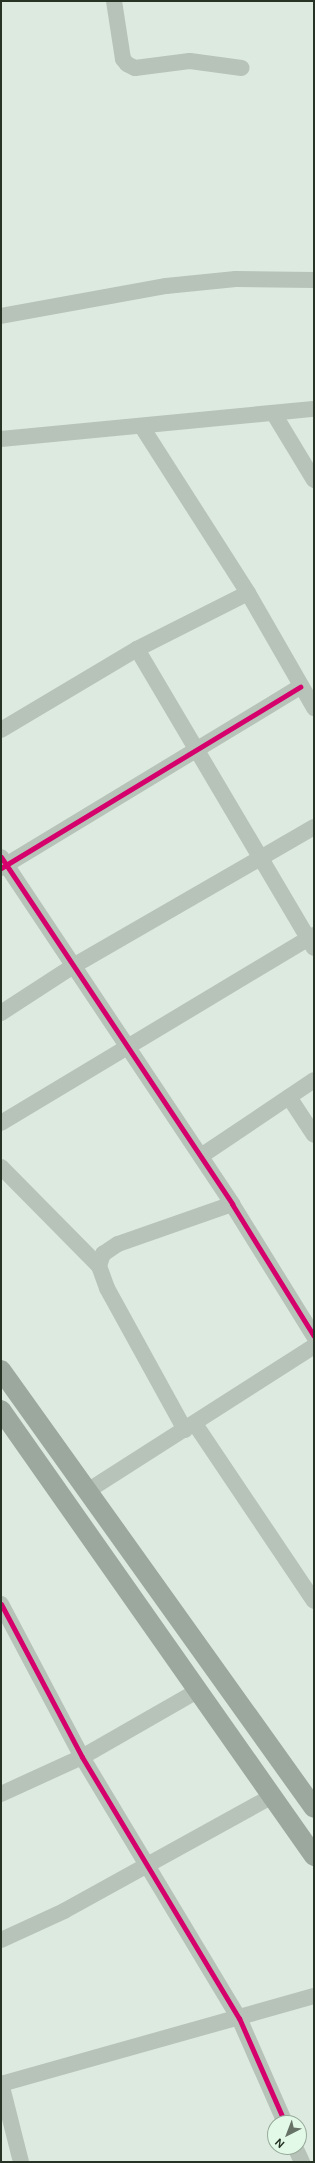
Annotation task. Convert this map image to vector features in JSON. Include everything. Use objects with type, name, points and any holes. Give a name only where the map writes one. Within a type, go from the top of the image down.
[{"type":"main road","points":[[1,1370],[89,1490],[314,1808]]},
{"type":"main road","points":[[1,1410],[199,1690],[314,1856]]},
{"type":"street","points":[[114,1],[123,59],[128,64],[136,68],[190,61],[242,68]]},
{"type":"street","points":[[1,316],[166,286],[236,279],[314,280]]},
{"type":"street","points":[[1,439],[142,427],[314,409]]},
{"type":"street","points":[[274,414],[314,480]]},
{"type":"street","points":[[142,427],[248,593],[314,708]]},
{"type":"street","points":[[1,730],[136,649],[248,593]]},
{"type":"street","points":[[1,1123],[312,940],[261,858],[136,649]]},
{"type":"street","points":[[300,686],[197,750],[3,863],[75,965],[201,1156],[314,1336]]},
{"type":"street","points":[[1,1013],[75,965],[314,827]]},
{"type":"street","points":[[201,1156],[314,1080]]},
{"type":"street","points":[[288,1097],[314,1135]]},
{"type":"street","points":[[1,1167],[99,1266],[107,1288],[190,1427],[314,1601]]},
{"type":"street","points":[[99,1266],[103,1254],[118,1244],[232,1204]]},
{"type":"street","points":[[89,1490],[190,1427],[314,1346]]},
{"type":"street","points":[[1,1604],[82,1757],[145,1865],[239,2018],[281,2115]]},
{"type":"street","points":[[1,1794],[82,1757],[199,1690]]},
{"type":"street","points":[[1,1940],[64,1911],[272,1796]]},
{"type":"street","points":[[21,2162],[1,2084],[314,1996]]},
{"type":"cycle path","points":[[1,868],[300,687]]},
{"type":"cycle path","points":[[1,857],[232,1204],[314,1336]]},
{"type":"cycle path","points":[[1,1604],[82,1757],[239,2018],[281,2115]]}]
